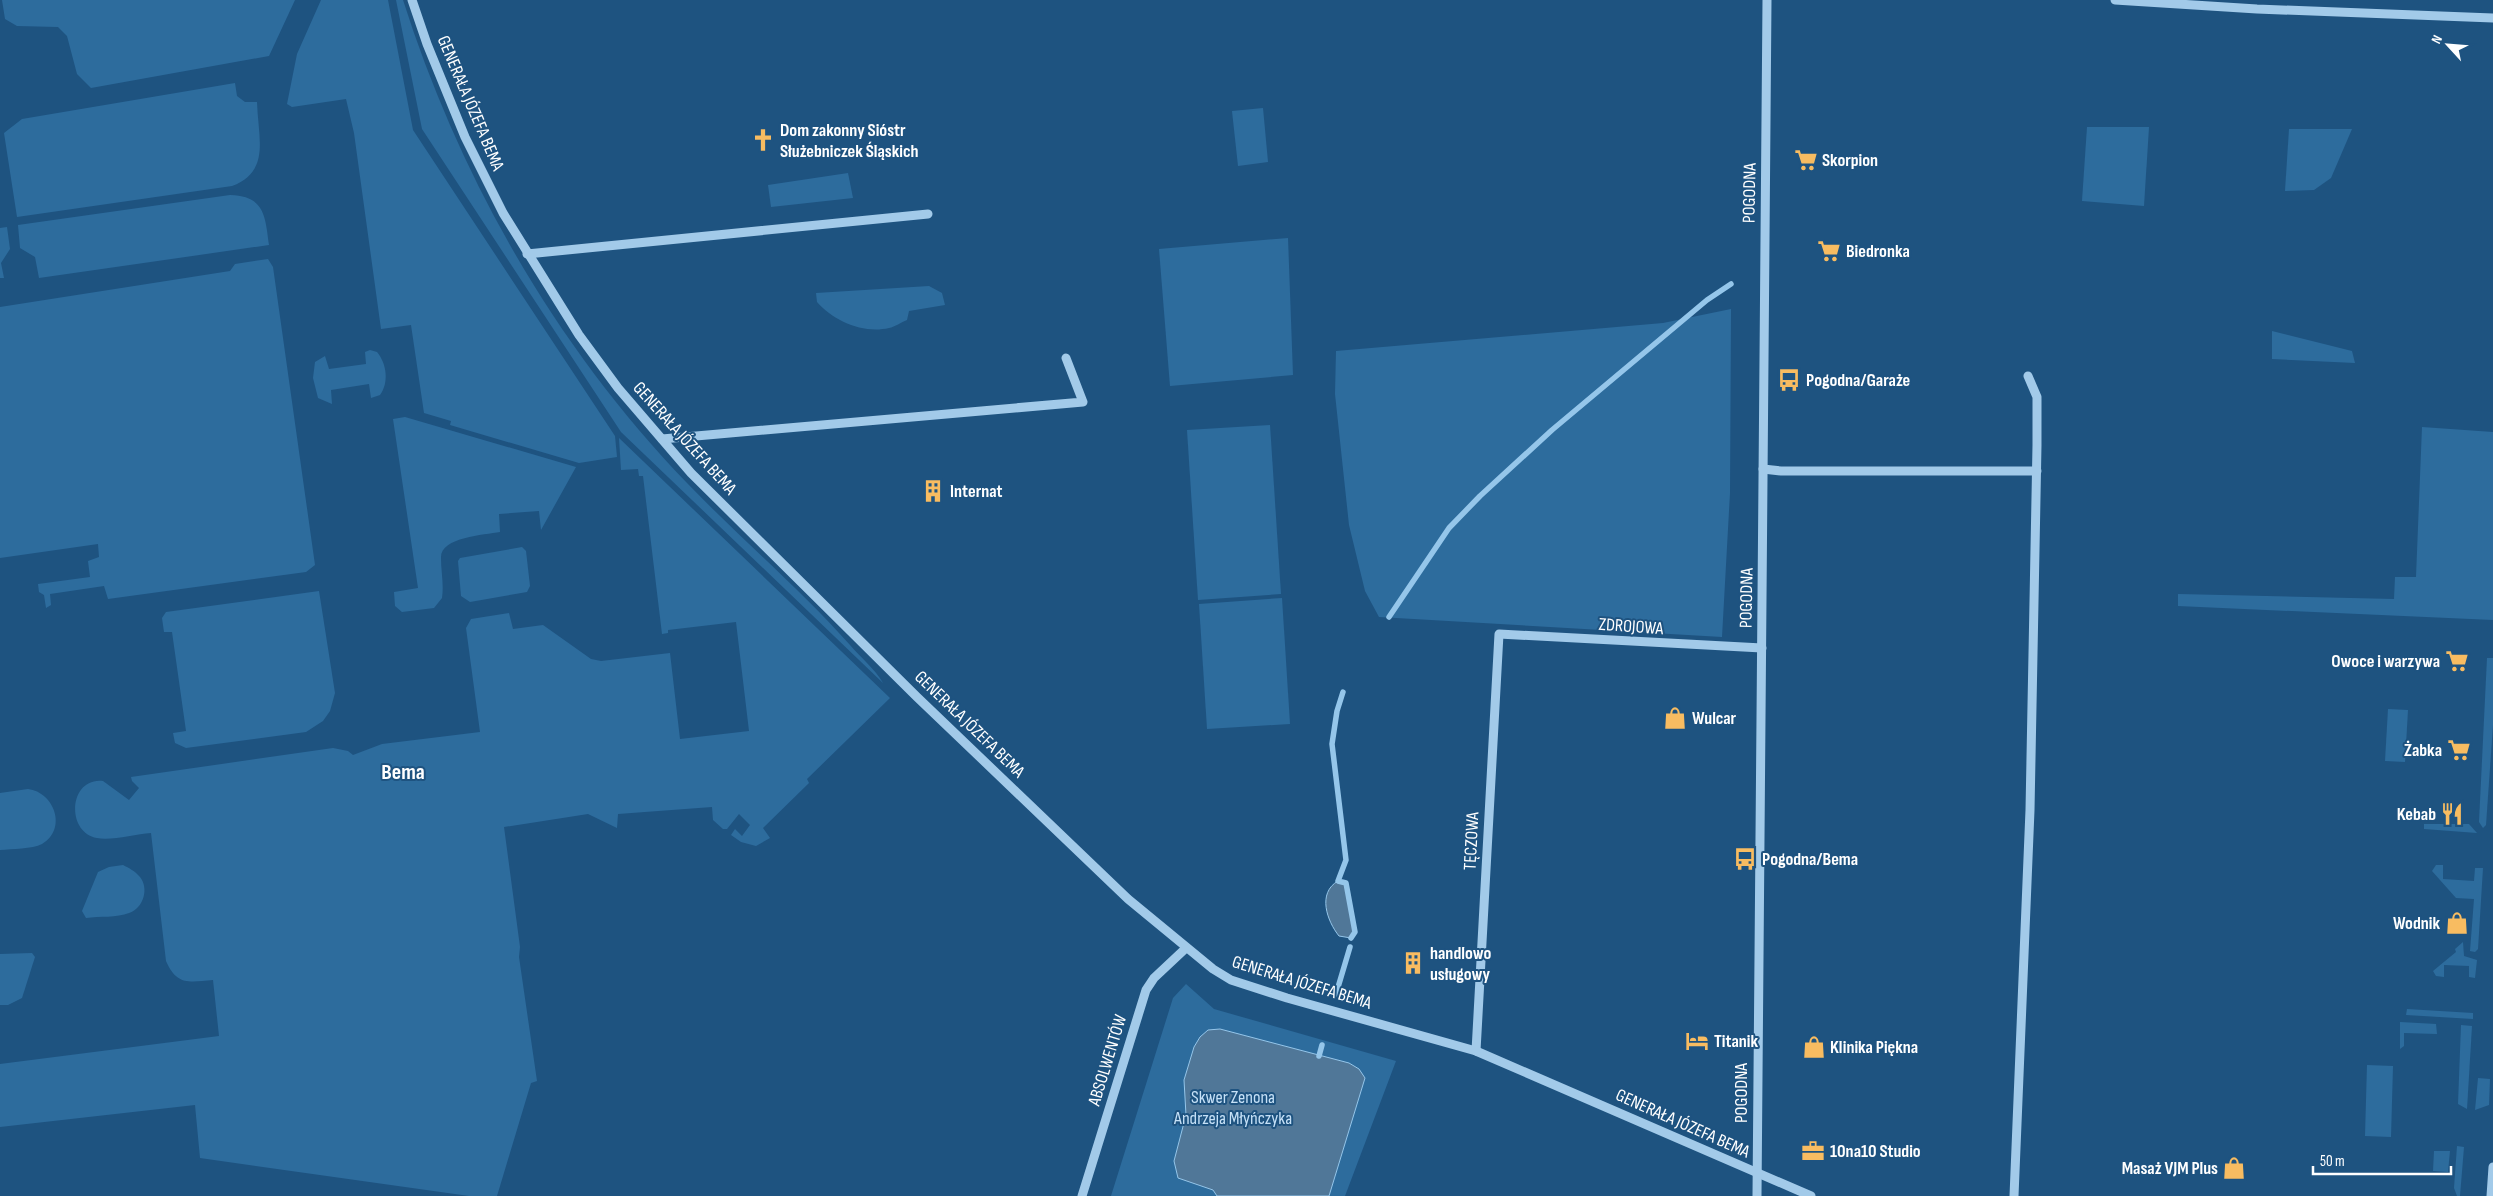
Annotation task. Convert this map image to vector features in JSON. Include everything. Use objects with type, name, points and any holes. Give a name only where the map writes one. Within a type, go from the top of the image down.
[{"type":"street","name":"GENERAŁA JÓZEFA BEMA","points":[[412,0],[427,44],[465,137],[503,213],[578,335],[691,473],[916,696],[1128,899],[1212,969],[1250,987],[1476,1051],[1811,1196]]},
{"type":"street","name":"POGODNA","points":[[1756,1196],[1767,0]]},
{"type":"street","points":[[2115,0],[2257,9],[2493,18]]},
{"type":"street","points":[[527,254],[928,214]]},
{"type":"street","points":[[662,439],[1083,402],[1066,358]]},
{"type":"street","points":[[2014,1196],[2030,810],[2037,471],[2037,397],[2028,376]]},
{"type":"street","points":[[1763,469],[1781,471],[2037,471]]},
{"type":"street","name":"ZDROJOWA","points":[[1499,634],[1762,648]]},
{"type":"street","name":"TĘCZOWA","points":[[1476,1051],[1499,634]]},
{"type":"street","name":"ABSOLWENTÓW","points":[[1082,1196],[1146,990],[1154,978],[1186,948]]},
{"type":"street","points":[[2491,1196],[2493,1167]]},
{"type":"green space","points":[[2,0],[295,0],[269,56],[91,88],[77,74],[67,36],[58,27],[17,26],[5,19]]},
{"type":"green space","points":[[321,0],[388,0],[413,130],[615,436],[617,457],[579,463],[450,425],[451,421],[424,413],[411,325],[381,329],[354,133],[346,99],[292,107],[287,104],[297,54]]},
{"type":"green space","points":[[396,0],[403,0],[426,67],[453,132],[483,196],[517,258],[555,318],[595,375],[640,431],[687,483],[831,624],[872,668],[883,683],[621,432],[422,129]]},
{"type":"green space","points":[[235,83],[237,96],[245,102],[257,102],[260,152],[252,172],[244,180],[232,186],[17,217],[4,133],[22,119]]},
{"type":"green space","points":[[1263,108],[1268,162],[1238,166],[1232,111]]},
{"type":"green space","points":[[2087,127],[2149,127],[2144,206],[2082,201]]},
{"type":"green space","points":[[2289,129],[2352,129],[2331,178],[2314,190],[2285,191]]},
{"type":"green space","points":[[848,173],[853,198],[771,207],[768,185]]},
{"type":"green space","points":[[230,195],[242,196],[257,204],[264,217],[269,245],[39,278],[35,257],[20,248],[18,225]]},
{"type":"green space","points":[[7,227],[10,249],[1,263],[4,278],[0,278],[0,228]]},
{"type":"green space","points":[[1288,238],[1293,375],[1170,386],[1159,249]]},
{"type":"green space","points":[[268,259],[273,267],[315,565],[306,572],[108,599],[104,586],[50,594],[51,605],[46,608],[44,595],[39,592],[38,584],[90,577],[88,561],[99,557],[98,544],[0,558],[0,307],[230,271],[235,264]]},
{"type":"green space","points":[[929,286],[942,293],[945,305],[909,311],[907,320],[891,327],[879,329],[859,327],[840,320],[817,302],[816,293]]},
{"type":"green space","points":[[1731,309],[1730,493],[1722,637],[1379,617],[1365,591],[1349,525],[1335,394],[1336,351],[1663,323]]},
{"type":"green space","points":[[2272,331],[2352,351],[2355,363],[2272,359]]},
{"type":"green space","points":[[370,350],[377,352],[385,368],[385,385],[380,395],[371,398],[369,384],[331,390],[332,404],[318,398],[313,378],[315,362],[325,356],[329,369],[366,364],[365,352]]},
{"type":"green space","points":[[405,417],[576,467],[541,530],[539,511],[499,514],[500,532],[455,541],[443,551],[441,558],[442,598],[434,608],[402,612],[395,606],[394,592],[418,588],[393,419]]},
{"type":"green space","points":[[1270,425],[1281,594],[1198,600],[1187,430]]},
{"type":"green space","points":[[2422,427],[2493,432],[2493,620],[2178,606],[2178,594],[2394,599],[2395,577],[2416,577]]},
{"type":"green space","points":[[619,438],[890,698],[807,779],[809,783],[763,828],[770,838],[756,846],[741,842],[731,835],[735,829],[742,836],[750,825],[739,814],[727,829],[723,829],[713,820],[712,807],[618,814],[617,828],[588,814],[504,827],[520,947],[519,957],[537,1081],[531,1083],[497,1196],[469,1196],[200,1158],[195,1105],[0,1127],[0,1064],[219,1036],[213,980],[185,981],[179,979],[166,961],[151,833],[103,839],[87,834],[80,826],[75,806],[83,787],[92,782],[103,781],[129,800],[139,788],[132,781],[131,777],[333,748],[348,751],[353,755],[382,744],[480,732],[466,628],[471,619],[509,613],[513,629],[543,625],[591,659],[601,661],[670,653],[680,739],[749,731],[736,622],[668,630],[668,633],[662,634],[643,476],[639,476],[638,469],[621,470]]},
{"type":"green space","points":[[522,547],[526,551],[530,586],[527,592],[470,602],[461,596],[458,561],[460,558]]},
{"type":"green space","points":[[319,591],[335,693],[330,711],[323,721],[306,732],[186,748],[175,743],[173,733],[186,731],[172,632],[164,632],[162,618],[166,612]]},
{"type":"green space","points":[[1282,598],[1290,724],[1207,729],[1199,604]]},
{"type":"green space","points":[[2487,658],[2493,658],[2493,725],[2486,825],[2483,828],[2479,822]]},
{"type":"green space","points":[[2388,709],[2408,710],[2405,762],[2385,761]]},
{"type":"green space","points":[[28,789],[45,797],[51,804],[55,812],[54,830],[50,837],[38,846],[0,850],[0,793]]},
{"type":"green space","points":[[2424,824],[2469,824],[2477,833],[2424,829]]},
{"type":"green space","points":[[123,865],[136,873],[143,882],[144,897],[138,907],[124,915],[86,918],[82,911],[98,872],[109,867]]},
{"type":"green space","points":[[2436,865],[2443,865],[2443,879],[2474,881],[2475,868],[2483,868],[2478,949],[2475,952],[2470,951],[2474,899],[2456,898],[2432,871]]},
{"type":"green space","points":[[2463,942],[2464,956],[2477,960],[2475,978],[2469,977],[2469,966],[2444,965],[2444,977],[2436,976],[2433,971],[2456,952],[2455,949]]},
{"type":"green space","points":[[32,953],[35,957],[22,998],[8,1005],[0,1005],[0,954]]},
{"type":"green space","name":"Skwer Zenona Andrzeja Młyńczyka","points":[[1186,984],[1214,1009],[1396,1061],[1345,1196],[1111,1196],[1173,998]]},
{"type":"green space","points":[[2407,1009],[2473,1013],[2473,1019],[2406,1015]]},
{"type":"green space","points":[[2400,1022],[2436,1024],[2437,1034],[2404,1033],[2404,1046],[2400,1049]]},
{"type":"green space","points":[[2461,1025],[2472,1026],[2467,1109],[2458,1104]]},
{"type":"green space","points":[[2367,1065],[2393,1066],[2391,1137],[2365,1136]]},
{"type":"green space","points":[[2478,1078],[2490,1079],[2489,1105],[2475,1110]]},
{"type":"green space","points":[[2457,1146],[2464,1147],[2460,1196],[2457,1196],[2454,1188]]},
{"type":"green space","points":[[2434,1151],[2450,1151],[2448,1172],[2433,1171]]},
{"type":"shaded area","points":[[1338,881],[1346,883],[1355,932],[1351,938],[1339,936],[1331,923],[1326,907],[1328,893]]},
{"type":"shaded area","name":"Skwer Zenona Andrzeja Młyńczyka","points":[[1220,1029],[1349,1063],[1359,1069],[1365,1078],[1329,1196],[1217,1196],[1213,1190],[1178,1178],[1174,1161],[1186,1115],[1184,1080],[1194,1047],[1200,1037],[1208,1030]]},
{"type":"waterway","points":[[1389,617],[1449,528],[1480,496],[1552,430],[1707,300],[1731,284]]},
{"type":"waterway","points":[[1343,692],[1337,711],[1332,744],[1346,860],[1338,881],[1346,883],[1355,932],[1351,938]]},
{"type":"waterway","points":[[1336,994],[1350,947]]},
{"type":"waterway","points":[[1319,1056],[1322,1045]]},
{"type":"place","name":"Dom zakonny Sióstr Służebniczek Śląskich","points":[[763,140]]},
{"type":"place","name":"Skorpion","points":[[1806,160]]},
{"type":"place","name":"Biedronka","points":[[1829,251]]},
{"type":"place","name":"Pogodna/Garaże","points":[[1789,380]]},
{"type":"place","name":"Internat","points":[[933,491]]},
{"type":"place","name":"Owoce i warzywa","points":[[2457,661]]},
{"type":"place","name":"Wulcar","points":[[1675,718]]},
{"type":"place","name":"Żabka","points":[[2459,750]]},
{"type":"place","name":"Kebab","points":[[2452,814]]},
{"type":"place","name":"Pogodna/Bema","points":[[1745,859]]},
{"type":"place","name":"Wodnik","points":[[2457,923]]},
{"type":"place","name":"handlowo usługowy","points":[[1413,963]]},
{"type":"place","name":"Titanik","points":[[1697,1041]]},
{"type":"place","name":"Klinika Piękna","points":[[1814,1047]]},
{"type":"place","name":"10na10 Studio","points":[[1813,1151]]},
{"type":"place","name":"Masaż VJM Plus","points":[[2234,1168]]},
{"type":"district","name":"Bema","points":[[403,771]]}]
